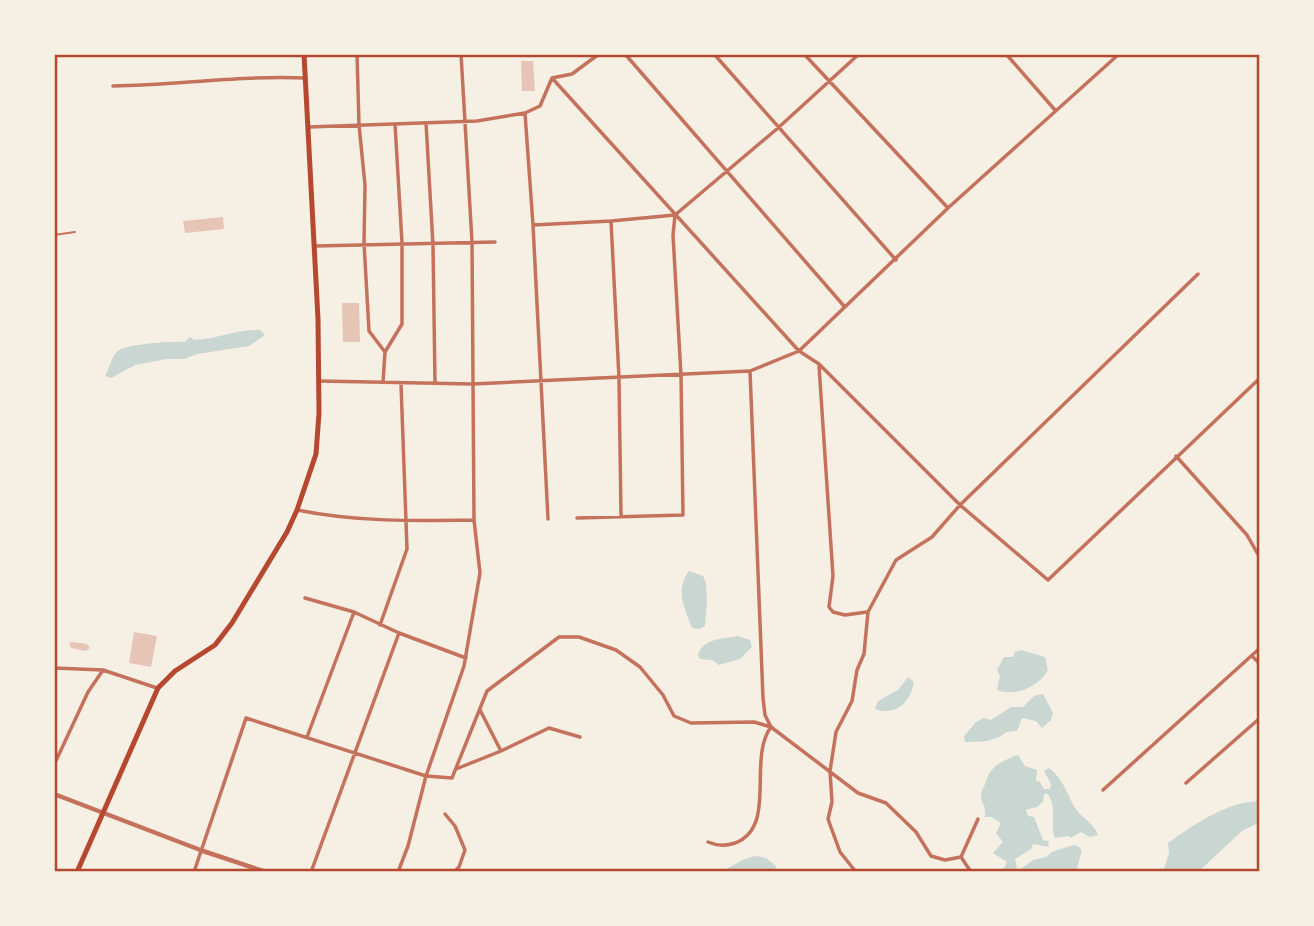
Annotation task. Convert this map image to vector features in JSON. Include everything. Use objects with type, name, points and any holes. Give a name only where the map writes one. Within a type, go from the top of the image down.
[{"type":"main road","points":[[77,872],[158,688],[176,671],[215,645],[232,623],[287,531],[310,476],[318,442],[319,381],[315,246],[304,54]]},
{"type":"street","points":[[357,54],[359,125],[365,186],[364,243],[369,331],[385,352]]},
{"type":"street","points":[[398,872],[408,846],[426,776],[466,658],[480,573],[474,520],[472,242],[461,54]]},
{"type":"street","points":[[552,78],[572,74],[600,54]]},
{"type":"street","points":[[625,54],[844,307]]},
{"type":"street","points":[[714,54],[896,260]]},
{"type":"street","points":[[804,54],[948,208]]},
{"type":"street","points":[[533,225],[675,215],[778,128],[859,54]]},
{"type":"street","points":[[1006,54],[1055,110]]},
{"type":"street","points":[[1111,54],[1115,58]]},
{"type":"street","points":[[319,381],[473,384],[750,371],[799,351],[948,208],[1119,54]]},
{"type":"street","points":[[113,86],[275,77],[306,78]]},
{"type":"street","points":[[309,127],[464,121],[525,113],[540,107],[552,78]]},
{"type":"street","points":[[552,78],[799,351],[819,364],[960,505],[1048,580],[1260,378]]},
{"type":"street","points":[[525,113],[548,519]]},
{"type":"street","points":[[426,123],[433,244],[435,383]]},
{"type":"street","points":[[383,382],[385,352],[402,324],[402,243],[395,124]]},
{"type":"street","points":[[577,518],[683,515],[681,375],[673,235],[675,215]]},
{"type":"street","points":[[611,221],[619,379],[621,516]]},
{"type":"street","points":[[315,246],[495,242]]},
{"type":"street","points":[[856,872],[840,852],[828,819],[832,802],[830,771],[836,732],[852,701],[857,670],[864,654],[868,612],[896,560],[932,537],[960,505],[1198,274]]},
{"type":"street","points":[[819,364],[833,576],[829,607],[833,612],[845,615],[868,612]]},
{"type":"street","points":[[750,371],[763,698],[765,715],[771,727]]},
{"type":"street","points":[[380,625],[407,549],[401,383]]},
{"type":"street","points":[[1177,456],[1247,535],[1260,558]]},
{"type":"street","points":[[297,510],[340,517],[406,521],[474,520]]},
{"type":"street","points":[[305,598],[354,612],[399,633],[466,658]]},
{"type":"street","points":[[307,737],[354,612]]},
{"type":"street","points":[[312,872],[353,753],[399,633]]},
{"type":"street","points":[[194,872],[246,718],[426,776],[452,778],[487,691],[559,637],[579,637],[616,650],[640,667],[663,695],[674,716],[691,723],[754,722],[771,727],[858,793],[886,803],[916,832],[931,856],[945,860],[961,857]]},
{"type":"street","points":[[1102,790],[1260,648]]},
{"type":"street","points":[[1252,656],[1260,664]]},
{"type":"street","points":[[54,668],[103,670],[158,688]]},
{"type":"street","points":[[54,765],[88,692],[103,670]]},
{"type":"street","points":[[480,710],[501,751]]},
{"type":"street","points":[[1186,783],[1260,718]]},
{"type":"street","points":[[708,842],[729,845],[741,841],[754,828],[759,808],[764,736],[771,727]]},
{"type":"street","points":[[456,769],[549,728],[580,737]]},
{"type":"street","points":[[54,794],[102,814],[266,872]]},
{"type":"street","points":[[445,814],[455,826],[465,850],[459,867],[454,872]]},
{"type":"street","points":[[961,857],[978,819]]},
{"type":"street","points":[[961,857],[971,872]]},
{"type":"lane","points":[[54,234],[75,232]]},
{"type":"shaded area","points":[[260,330],[265,335],[249,346],[197,354],[184,359],[166,359],[135,365],[111,378],[105,376],[118,351],[130,346],[185,342],[190,337],[194,340]]},
{"type":"shaded area","points":[[689,571],[703,576],[706,583],[705,626],[700,629],[692,628],[682,599],[682,585]]},
{"type":"shaded area","points":[[738,636],[750,640],[752,647],[740,659],[719,665],[712,660],[700,659],[698,655],[704,645]]},
{"type":"shaded area","points":[[1021,650],[1045,657],[1048,670],[1039,681],[1026,689],[1011,692],[997,690],[1000,676],[997,670],[1004,657],[1013,657],[1015,652]]},
{"type":"shaded area","points":[[908,677],[914,682],[909,696],[901,706],[889,711],[875,709],[878,701],[898,690]]},
{"type":"shaded area","points":[[1043,694],[1053,713],[1051,720],[1042,728],[1036,721],[1022,718],[1017,731],[1006,732],[987,741],[965,742],[964,736],[976,722],[984,718],[991,720],[1011,707],[1023,707],[1034,696]]},
{"type":"shaded area","points":[[1018,755],[1025,766],[1037,770],[1036,782],[1039,781],[1044,789],[1050,789],[1051,784],[1044,771],[1049,768],[1055,774],[1076,809],[1098,835],[1090,837],[1081,832],[1071,838],[1055,838],[1051,800],[1048,794],[1044,794],[1043,802],[1026,810],[1028,816],[1034,817],[1043,840],[1048,841],[1049,847],[1033,844],[1031,849],[1015,859],[1017,868],[1002,872],[1007,862],[993,853],[1003,842],[996,833],[1001,823],[992,817],[985,817],[981,793],[993,768]]},
{"type":"shaded area","points":[[1260,801],[1260,822],[1242,831],[1198,872],[1163,872],[1169,853],[1168,843],[1223,810],[1247,802]]},
{"type":"shaded area","points":[[1073,845],[1082,850],[1076,872],[1017,872],[1033,860]]},
{"type":"shaded area","points":[[747,858],[766,858],[776,866],[775,872],[719,872]]},
{"type":"building","points":[[521,61],[533,61],[535,91],[522,91]]},
{"type":"building","points":[[223,217],[224,229],[185,233],[183,221]]},
{"type":"building","points":[[342,303],[359,303],[360,342],[343,342]]},
{"type":"building","points":[[134,632],[157,636],[151,667],[129,663]]},
{"type":"building","points":[[69,643],[87,644],[90,648],[86,651],[71,648]]}]
